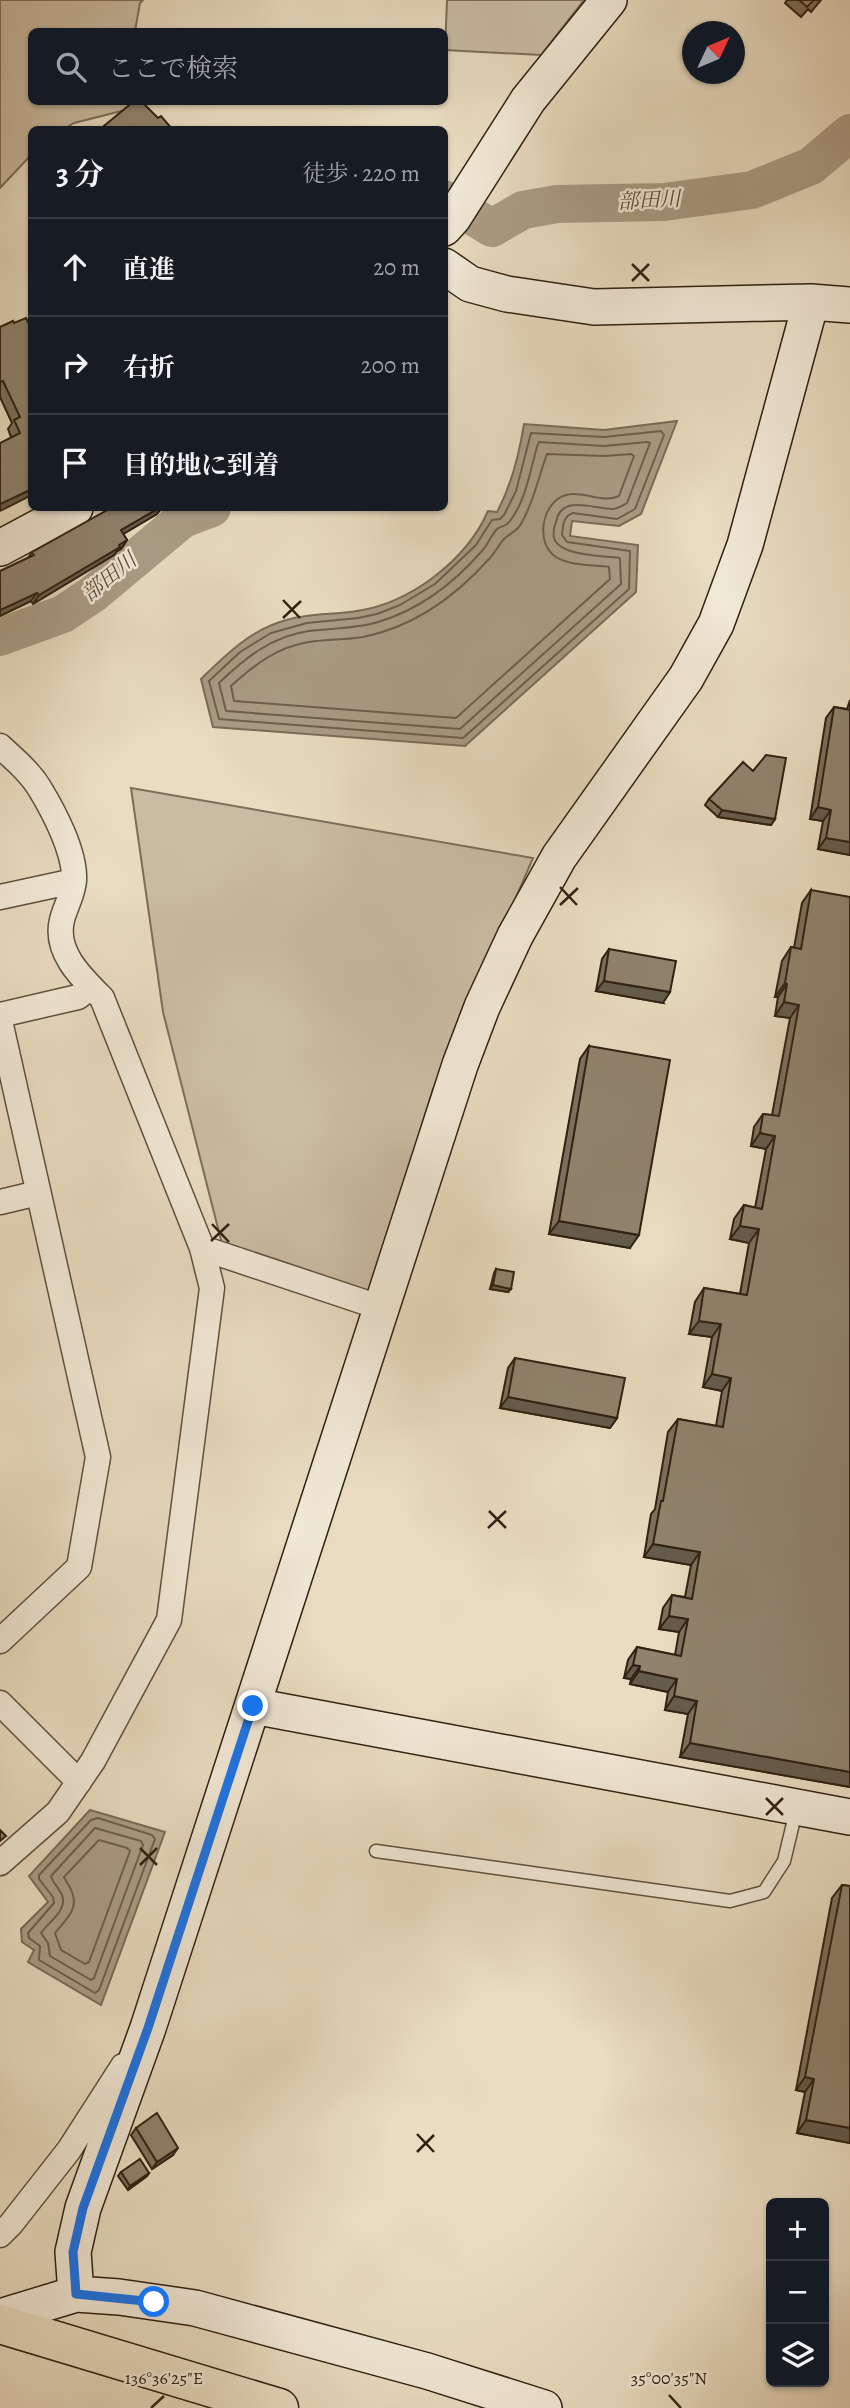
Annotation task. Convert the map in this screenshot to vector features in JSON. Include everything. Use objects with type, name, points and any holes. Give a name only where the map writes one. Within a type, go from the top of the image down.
[{"type":"highway","points":[[0,2324],[279,2408]]},
{"type":"street","points":[[455,213],[528,100],[609,0]]},
{"type":"street","points":[[448,269],[470,284],[520,296],[594,307],[811,302],[850,305]]},
{"type":"street","points":[[64,2297],[83,2208],[148,2028],[460,1065],[482,1007],[515,936],[559,857],[686,678],[716,624],[745,545],[811,302]]},
{"type":"street","points":[[0,548],[69,511]]},
{"type":"street","points":[[0,746],[40,788],[72,858],[74,881],[61,923],[63,943],[73,969],[102,998],[202,1248],[212,1288],[169,1620],[79,1782],[58,1812],[0,1863]]},
{"type":"street","points":[[0,897],[74,881]]},
{"type":"street","points":[[0,1015],[78,997],[91,987]]},
{"type":"street","points":[[0,1021],[98,1457],[79,1567],[0,1641]]},
{"type":"street","points":[[0,1202],[38,1193]]},
{"type":"street","points":[[202,1248],[382,1308]]},
{"type":"street","points":[[0,1703],[79,1782]]},
{"type":"street","points":[[253,1706],[850,1817]]},
{"type":"street","points":[[0,2235],[69,2150],[148,2028]]},
{"type":"street","points":[[0,2317],[64,2297],[119,2297],[195,2308],[427,2371],[544,2408]]},
{"type":"lane","points":[[376,1851],[730,1901],[764,1892],[784,1861],[797,1807]]},
{"type":"shaded area","points":[[0,0],[143,0],[140,3],[136,28],[28,28],[28,105],[141,105],[69,126],[28,126],[28,158],[0,188]]},
{"type":"shaded area","points":[[447,0],[584,0],[541,55],[448,50],[448,28],[446,28]]},
{"type":"shaded area","points":[[131,788],[533,858],[433,1089],[369,1297],[222,1244],[163,1012]]},
{"type":"water","points":[[677,421],[641,514],[619,526],[572,521],[570,536],[638,545],[636,592],[465,746],[213,727],[201,679],[248,638],[271,625],[292,618],[357,611],[397,599],[434,577],[451,563],[466,547],[488,511],[497,512],[514,470],[524,424],[604,430]]},
{"type":"water","points":[[90,1810],[165,1832],[101,2005],[28,1962],[34,1950],[22,1942],[21,1929],[48,1902],[29,1876]]},
{"type":"building","points":[[799,0],[814,0],[807,7]]},
{"type":"building","points":[[129,105],[145,105],[170,126],[104,126]]},
{"type":"building","points":[[26,318],[28,322],[28,491],[0,504],[0,443],[20,433],[14,420],[20,417],[3,381],[0,382],[0,327],[13,321],[14,323]]},
{"type":"building","points":[[106,511],[154,511],[121,530],[127,540],[119,545],[120,547],[39,595],[37,593],[0,610],[0,571],[34,555],[32,552]]},
{"type":"building","points":[[834,707],[850,710],[850,842],[826,838],[831,810],[818,807]]},
{"type":"building","points":[[766,755],[786,758],[775,819],[722,810],[709,799],[743,762],[753,771]]},
{"type":"building","points":[[811,890],[850,897],[850,1772],[690,1743],[697,1701],[674,1696],[677,1679],[639,1671],[640,1666],[633,1665],[637,1647],[681,1656],[688,1619],[669,1616],[672,1595],[692,1599],[700,1552],[653,1544],[678,1419],[723,1427],[731,1378],[712,1374],[721,1324],[699,1321],[704,1288],[747,1295],[759,1229],[740,1226],[744,1205],[762,1209],[775,1136],[760,1133],[763,1114],[779,1116],[799,1005],[784,1002],[785,983],[791,947],[801,949]]},
{"type":"building","points":[[609,949],[676,961],[670,992],[604,981]]},
{"type":"building","points":[[589,1046],[670,1060],[639,1235],[559,1221]]},
{"type":"building","points":[[496,1269],[514,1272],[511,1289],[493,1285]]},
{"type":"building","points":[[515,1358],[625,1378],[617,1418],[508,1397]]},
{"type":"building","points":[[0,1830],[6,1836],[0,1841]]},
{"type":"building","points":[[842,1885],[850,1886],[850,2128],[806,2120],[814,2079],[805,2077]]},
{"type":"building","points":[[157,2113],[178,2148],[157,2162],[136,2128]]},
{"type":"building","points":[[140,2159],[149,2173],[130,2186],[121,2172]]},
{"type":"waterway","name":"部田川","points":[[448,201],[492,228],[523,210],[557,204],[664,202],[752,190],[811,166],[850,133]]},
{"type":"waterway","name":"部田川","points":[[0,637],[63,614],[93,594],[183,519],[204,511]]},
{"type":"route","points":[[154,2302],[76,2294],[73,2252],[83,2208],[148,2028],[253,1706]]}]
